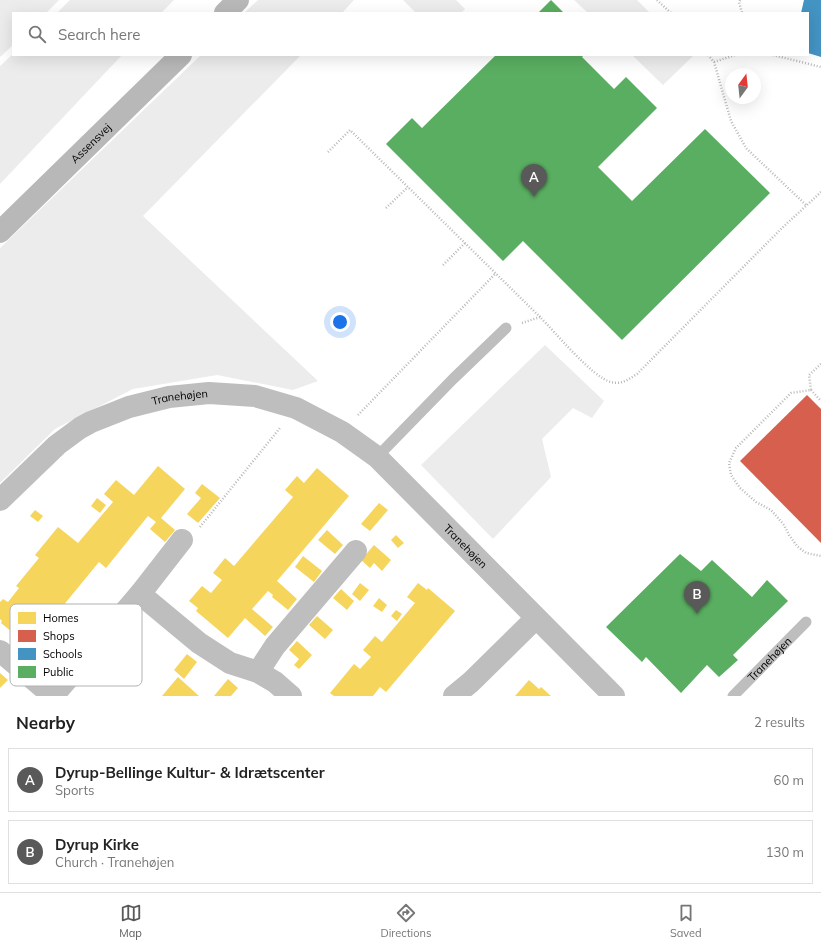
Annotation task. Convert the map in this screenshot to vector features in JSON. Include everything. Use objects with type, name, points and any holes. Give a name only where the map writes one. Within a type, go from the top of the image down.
[{"type":"main road","points":[[226,12],[238,0]]},
{"type":"main road","name":"Assensvej","points":[[0,232],[181,56]]},
{"type":"street","name":"Tranehøjen","points":[[0,500],[57,445],[91,422],[129,407],[169,397],[209,393],[255,396],[296,408],[342,432],[377,457],[614,696]]},
{"type":"street","points":[[131,604],[182,540]]},
{"type":"street","points":[[258,672],[275,646],[356,551]]},
{"type":"street","points":[[140,594],[199,644],[230,663],[258,672],[274,682],[291,696]]},
{"type":"street","points":[[454,696],[471,682],[536,618]]},
{"type":"street","points":[[0,651],[10,659]]},
{"type":"street","points":[[41,686],[53,696],[62,686]]},
{"type":"lane","points":[[377,457],[453,379],[506,328]]},
{"type":"lane","name":"Tranehøjen","points":[[733,696],[806,622]]},
{"type":"path","points":[[657,0],[669,12]]},
{"type":"path","points":[[740,0],[739,2],[742,12]]},
{"type":"path","points":[[709,56],[714,62],[731,121],[746,148],[806,205]]},
{"type":"path","points":[[714,62],[732,56]]},
{"type":"path","points":[[777,56],[821,67]]},
{"type":"path","points":[[328,152],[350,130],[496,273],[591,370],[601,378],[611,382],[625,382],[637,374],[806,205],[821,192]]},
{"type":"path","points":[[386,208],[408,187]]},
{"type":"path","points":[[443,265],[465,243]]},
{"type":"path","points":[[342,432],[496,273]]},
{"type":"path","points":[[506,328],[540,317]]},
{"type":"path","points":[[821,364],[809,375],[811,390],[821,401]]},
{"type":"path","points":[[811,390],[791,393],[736,448],[729,463],[731,475],[740,488],[756,502],[771,510],[784,525],[797,546],[806,552],[821,556]]},
{"type":"path","points":[[182,540],[196,532],[296,408]]},
{"type":"shaded area","points":[[0,0],[59,0],[47,12],[12,12],[12,46],[0,57]]},
{"type":"shaded area","points":[[70,0],[174,0],[162,12],[58,12]]},
{"type":"shaded area","points":[[258,0],[354,0],[343,12],[245,12]]},
{"type":"shaded area","points":[[403,0],[456,0],[465,9],[462,12],[415,12]]},
{"type":"shaded area","points":[[574,0],[637,0],[649,12],[587,12]]},
{"type":"shaded area","points":[[12,55],[121,56],[0,184],[0,66]]},
{"type":"shaded area","points":[[200,56],[300,56],[143,216],[318,381],[293,390],[217,375],[133,389],[55,429],[0,483],[0,248]]},
{"type":"shaded area","points":[[633,56],[693,56],[663,85]]},
{"type":"shaded area","points":[[545,345],[604,401],[592,418],[573,408],[542,439],[551,477],[493,539],[421,465]]},
{"type":"building: Homes","points":[[158,466],[185,489],[161,518],[175,530],[165,542],[150,529],[156,522],[148,516],[106,568],[99,562],[64,604],[10,604],[10,630],[1,623],[0,602],[3,599],[8,602],[19,588],[16,586],[39,558],[35,555],[58,527],[78,543],[113,502],[104,494],[116,480],[134,495]]},
{"type":"building: Homes","points":[[317,468],[349,496],[277,581],[297,599],[288,610],[272,597],[273,595],[268,591],[252,609],[273,627],[265,636],[245,618],[228,638],[196,611],[198,608],[189,601],[202,586],[211,593],[222,580],[213,573],[225,558],[234,566],[293,497],[285,490],[297,476],[304,483]]},
{"type":"building: Homes","points":[[202,484],[220,498],[198,523],[187,514],[201,498],[195,493]]},
{"type":"building: Homes","points":[[97,498],[106,505],[100,513],[91,506]]},
{"type":"building: Homes","points":[[379,503],[388,510],[370,531],[361,524]]},
{"type":"building: Homes","points":[[35,510],[43,516],[38,522],[30,516]]},
{"type":"building: Homes","points":[[327,530],[343,545],[335,554],[318,540]]},
{"type":"building: Homes","points":[[396,535],[404,543],[398,548],[391,540]]},
{"type":"building: Homes","points":[[374,545],[391,560],[382,571],[374,563],[370,568],[361,560]]},
{"type":"building: Homes","points":[[303,556],[322,571],[314,582],[295,567]]},
{"type":"building: Homes","points":[[360,583],[369,590],[360,601],[352,594]]},
{"type":"building: Homes","points":[[418,583],[427,590],[428,588],[455,611],[386,692],[380,687],[373,696],[334,696],[330,693],[354,664],[360,669],[371,657],[363,650],[375,636],[382,642],[415,603],[407,597]]},
{"type":"building: Homes","points":[[341,589],[354,601],[347,610],[333,598]]},
{"type":"building: Homes","points":[[379,598],[387,605],[382,612],[373,606]]},
{"type":"building: Homes","points":[[396,610],[402,614],[397,621],[391,616]]},
{"type":"building: Homes","points":[[317,616],[333,630],[325,639],[309,625]]},
{"type":"building: Homes","points":[[297,641],[312,655],[299,669],[294,665],[299,659],[289,650]]},
{"type":"building: Homes","points":[[187,654],[197,662],[184,679],[174,670]]},
{"type":"building: Homes","points":[[0,673],[8,680],[0,688]]},
{"type":"building: Homes","points":[[178,677],[199,696],[162,696]]},
{"type":"building: Homes","points":[[228,679],[238,688],[231,696],[214,696]]},
{"type":"building: Homes","points":[[529,680],[539,689],[541,687],[551,696],[515,696]]},
{"type":"building: Shops","points":[[807,395],[821,409],[821,543],[740,461]]},
{"type":"building: Schools","points":[[804,0],[821,0],[821,57],[809,53],[809,12],[801,12]]},
{"type":"building: Public","points":[[551,0],[563,12],[539,12]]},
{"type":"building: Public","points":[[495,56],[583,56],[582,57],[614,89],[626,77],[657,108],[598,167],[632,201],[705,129],[770,193],[622,340],[523,241],[503,261],[386,144],[412,118],[422,128]]},
{"type":"building: Public","points":[[680,554],[701,571],[712,560],[752,597],[767,580],[788,601],[733,655],[738,660],[719,677],[707,665],[681,693],[646,657],[642,662],[606,627]]},
{"type":"place","name":"Dyrup-Bellinge Kultur- & Idrætscenter","points":[[534,197]]},
{"type":"place","name":"Dyrup Kirke","points":[[697,614]]}]
